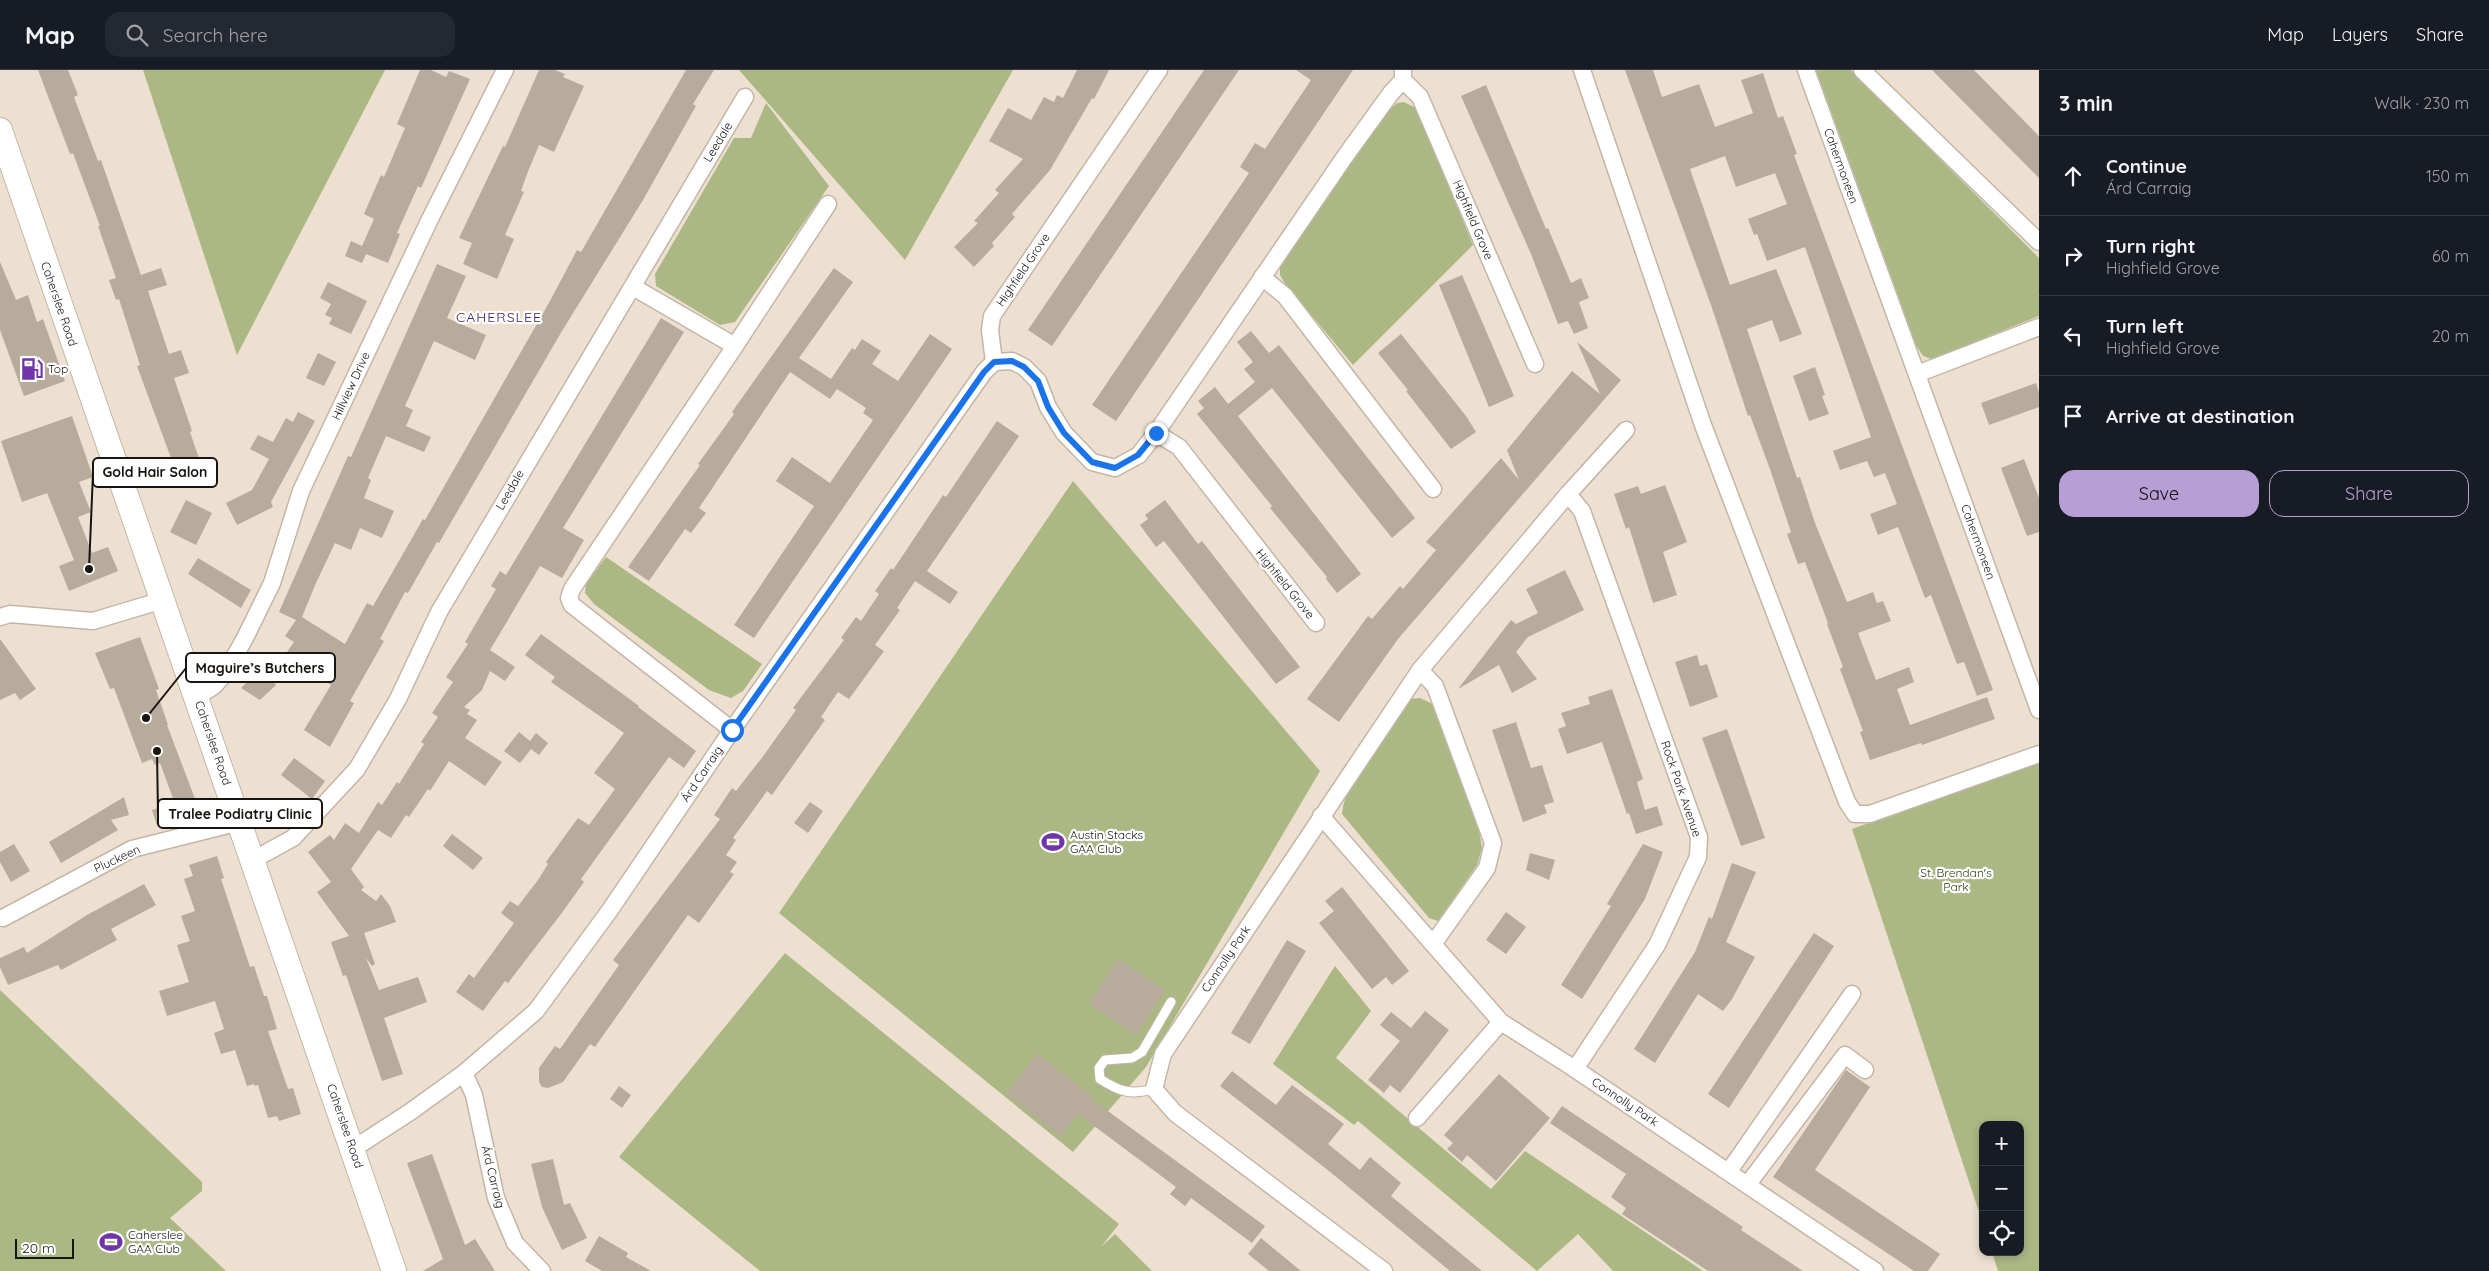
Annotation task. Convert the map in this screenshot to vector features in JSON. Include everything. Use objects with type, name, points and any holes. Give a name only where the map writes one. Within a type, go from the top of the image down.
[{"type":"main road","name":"Caherslee Road","points":[[0,130],[394,1271]]},
{"type":"street","name":"Hillview Drive","points":[[197,696],[214,686],[223,676],[248,632],[272,583],[301,491],[426,228],[505,70]]},
{"type":"street","name":"Highfield Grove","points":[[1158,70],[992,316],[990,330],[994,362],[1012,361],[1024,367],[1038,381],[1048,407],[1064,433],[1092,462],[1115,468],[1138,455],[1156,433],[1403,75],[1420,97],[1535,364]]},
{"type":"street","points":[[1582,70],[1703,425],[1846,802],[1855,814],[1870,814],[2039,754]]},
{"type":"street","name":"Cahermoneen","points":[[1806,70],[2039,710]]},
{"type":"street","points":[[1862,70],[2039,242]]},
{"type":"street","name":"Leedale","points":[[253,860],[293,838],[357,769],[398,699],[438,612],[745,96]]},
{"type":"street","points":[[732,730],[572,606],[569,598],[572,589],[828,204]]},
{"type":"street","points":[[1262,277],[1286,296],[1433,488]]},
{"type":"street","points":[[633,287],[735,346]]},
{"type":"street","points":[[1917,374],[2039,327]]},
{"type":"street","name":"Árd Carraig","points":[[352,1149],[410,1112],[464,1073],[536,1011],[555,988],[732,730],[984,372],[994,362]]},
{"type":"street","points":[[1320,816],[1420,670],[1568,494],[1626,430]]},
{"type":"street","name":"Highfield Grove","points":[[1156,433],[1179,447],[1316,623]]},
{"type":"street","name":"Rock Park Avenue","points":[[1568,494],[1582,511],[1699,837],[1698,857],[1657,945],[1575,1069]]},
{"type":"street","points":[[0,617],[10,614],[93,621],[163,600]]},
{"type":"street","points":[[1420,670],[1435,686],[1493,843],[1486,868],[1433,944]]},
{"type":"street","name":"Connolly Park","points":[[1154,1089],[1163,1054],[1320,816],[1501,1022],[1748,1184],[1875,1271]]},
{"type":"street","name":"Pluckeen","points":[[3,918],[132,849],[240,822]]},
{"type":"street","points":[[1728,1171],[1852,994]]},
{"type":"street","points":[[1417,1118],[1501,1022]]},
{"type":"street","points":[[1748,1184],[1845,1054],[1865,1070]]},
{"type":"street","name":"Árd Carraig","points":[[464,1073],[474,1095],[496,1198],[514,1243],[542,1271]]},
{"type":"street","points":[[1154,1089],[1175,1113],[1384,1271]]},
{"type":"lane","points":[[1154,1089],[1137,1094],[1115,1088],[1100,1079],[1099,1068],[1105,1060],[1132,1058],[1142,1052],[1171,1002]]},
{"type":"green space","points":[[143,70],[385,70],[237,355]]},
{"type":"green space","points":[[739,70],[1013,70],[905,260]]},
{"type":"green space","points":[[1816,70],[1851,70],[2039,258],[2039,316],[1932,359],[1923,356],[1916,345]]},
{"type":"green space","points":[[1404,102],[1416,108],[1473,245],[1353,365],[1284,282],[1280,275],[1280,265],[1387,112],[1397,103]]},
{"type":"green space","points":[[766,103],[829,186],[735,322],[720,325],[656,286],[655,274],[734,138],[751,138]]},
{"type":"green space","name":"Austin Stacks GAA Club","points":[[1073,481],[1320,771],[1146,1067],[1073,1152],[779,913]]},
{"type":"green space","points":[[606,557],[762,664],[743,691],[731,698],[709,690],[594,604],[585,593],[586,584]]},
{"type":"green space","points":[[1420,698],[1431,703],[1440,714],[1479,830],[1482,848],[1477,865],[1438,921],[1429,918],[1342,814],[1351,785],[1368,754],[1408,699]]},
{"type":"green space","name":"St. Brendan's Park","points":[[2039,762],[2039,1271],[1998,1271],[1993,1256],[2024,1256],[2024,1121],[1979,1121],[1979,1212],[1852,829]]},
{"type":"green space","points":[[785,953],[1119,1224],[1101,1247],[1115,1234],[1152,1271],[760,1271],[619,1157]]},
{"type":"green space","points":[[1335,966],[1371,1011],[1336,1058],[1491,1189],[1525,1151],[1703,1271],[1613,1271],[1578,1234],[1537,1271],[1358,1121],[1354,1125],[1273,1064]]},
{"type":"green space","points":[[0,990],[202,1182],[202,1191],[170,1218],[226,1271],[0,1271]]},
{"type":"building","points":[[38,70],[68,70],[78,95],[74,97],[98,161],[101,160],[141,275],[161,268],[167,285],[148,291],[169,354],[181,350],[189,373],[174,378],[205,476],[181,485],[137,366],[140,365],[119,299],[116,300],[109,280],[116,278],[98,226],[100,226],[73,153],[70,154]]},
{"type":"building","points":[[420,70],[431,70],[446,77],[449,71],[470,79],[421,188],[418,186],[397,233],[400,234],[388,263],[366,254],[362,263],[345,256],[351,241],[362,246],[374,219],[364,214],[381,175],[384,177],[405,128],[397,124]]},
{"type":"building","points":[[539,70],[555,70],[565,74],[563,77],[584,86],[554,152],[539,145],[521,191],[524,192],[505,235],[514,239],[497,279],[463,264],[472,243],[459,238],[503,146],[505,147]]},
{"type":"building","points":[[686,70],[714,70],[693,104],[696,106],[643,200],[562,331],[439,543],[437,542],[408,593],[405,592],[380,639],[384,641],[350,701],[354,703],[330,747],[304,730],[331,685],[285,655],[294,642],[285,636],[296,620],[279,612],[348,456],[351,457],[437,264],[466,276],[447,318],[486,335],[475,360],[434,341],[405,406],[413,410],[406,426],[431,437],[424,452],[386,436],[368,478],[371,480],[364,498],[394,511],[382,538],[360,528],[351,550],[335,543],[316,583],[302,617],[345,644],[367,603],[373,606],[423,519],[425,520],[577,250],[581,252]]},
{"type":"building","points":[[1077,70],[1109,70],[1094,99],[1092,98],[1050,170],[1012,214],[1015,217],[992,243],[994,246],[974,267],[954,247],[978,223],[974,221],[999,193],[995,190],[1023,159],[989,141],[1008,108],[1031,120],[1044,97],[1054,102],[1057,95],[1063,98]]},
{"type":"building","points":[[1204,70],[1239,70],[1052,346],[1028,330]]},
{"type":"building","points":[[1296,70],[1353,70],[1116,421],[1092,405],[1249,173],[1240,167],[1255,143],[1265,149],[1311,80]]},
{"type":"building","points":[[1625,70],[1653,70],[1662,97],[1699,84],[1715,127],[1753,113],[1741,80],[1763,73],[1778,118],[1783,116],[1797,154],[1794,155],[1993,690],[1977,696],[1964,662],[1957,664],[1931,595],[1925,598],[1898,527],[1878,535],[1870,514],[1897,504],[1885,473],[1874,477],[1867,461],[1840,470],[1833,451],[1871,437],[1805,247],[1767,261],[1757,234],[1754,235],[1748,219],[1787,204],[1775,173],[1736,187],[1725,156],[1690,169],[1730,285],[1776,269],[1802,334],[1780,342],[1772,320],[1747,329],[1797,478],[1800,477],[1815,523],[1847,602],[1873,592],[1877,603],[1883,601],[1891,621],[1858,633],[1876,680],[1909,667],[1914,682],[1897,689],[1910,725],[1987,697],[1995,719],[1922,745],[1921,743],[1870,760],[1860,732],[1863,731],[1840,669],[1843,667],[1828,623],[1805,562],[1798,564],[1787,534],[1791,532],[1771,472],[1750,415],[1748,416],[1711,305]]},
{"type":"building","points":[[1932,70],[1974,70],[2039,136],[2039,178]]},
{"type":"building","points":[[1486,85],[1546,229],[1548,228],[1571,283],[1581,278],[1589,298],[1579,302],[1588,328],[1574,334],[1568,321],[1558,324],[1531,254],[1461,96]]},
{"type":"building","points":[[0,262],[16,300],[28,295],[37,322],[43,319],[65,381],[24,396],[0,330]]},
{"type":"building","points":[[834,268],[853,282],[799,358],[831,379],[852,348],[855,350],[862,339],[881,351],[872,364],[898,381],[930,334],[952,349],[754,638],[734,625],[814,506],[776,481],[792,457],[830,483],[873,420],[863,413],[866,408],[837,389],[830,399],[790,372],[699,508],[706,513],[691,533],[685,529],[649,581],[628,567],[700,465],[698,464],[734,414],[732,412]]},
{"type":"building","points":[[1462,275],[1514,396],[1489,407],[1439,285]]},
{"type":"building","points":[[328,282],[367,301],[351,334],[329,324],[332,318],[325,315],[331,304],[320,298]]},
{"type":"building","points":[[661,318],[684,332],[563,528],[584,540],[562,578],[540,566],[490,650],[515,667],[505,681],[490,671],[482,690],[464,707],[470,710],[467,714],[477,720],[465,738],[502,762],[485,786],[449,761],[430,791],[428,789],[409,817],[406,815],[391,838],[378,830],[351,869],[364,887],[361,890],[376,901],[381,894],[390,906],[396,922],[364,933],[375,964],[372,966],[366,958],[379,990],[418,977],[427,1002],[384,1018],[403,1074],[382,1081],[346,975],[343,976],[331,942],[349,936],[317,892],[331,882],[308,852],[330,835],[334,840],[345,823],[359,833],[378,802],[382,805],[397,782],[399,784],[424,744],[421,742],[438,717],[432,713],[453,682],[446,677],[468,644],[465,642],[496,589],[491,586],[500,571],[506,575]]},
{"type":"building","points":[[1251,331],[1269,353],[1279,345],[1415,518],[1392,538],[1272,388],[1238,416],[1361,574],[1337,593],[1326,579],[1327,577],[1270,508],[1272,506],[1197,414],[1204,408],[1198,401],[1215,387],[1228,404],[1255,382],[1244,369],[1253,362],[1237,342]]},
{"type":"building","points":[[1401,334],[1466,416],[1476,432],[1451,449],[1378,353]]},
{"type":"building","points":[[1577,342],[1621,380],[1398,639],[1339,722],[1307,699],[1368,616],[1372,619],[1400,586],[1403,589],[1436,550],[1426,542],[1501,458],[1519,480],[1507,450],[1572,371],[1600,394]]},
{"type":"building","points":[[318,353],[336,362],[324,386],[306,378]]},
{"type":"building","points":[[1815,367],[1825,395],[1822,396],[1829,414],[1809,421],[1793,376]]},
{"type":"building","points":[[2036,383],[2039,393],[2039,407],[1989,425],[1981,403]]},
{"type":"building","points":[[298,412],[315,421],[271,502],[273,507],[237,525],[226,503],[252,490],[269,459],[250,449],[258,435],[273,442],[286,418],[293,422]]},
{"type":"building","points":[[72,416],[93,477],[79,482],[91,512],[78,517],[92,553],[108,547],[118,571],[69,591],[59,566],[74,560],[47,493],[22,502],[1,441]]},
{"type":"building","points":[[997,421],[1019,436],[927,571],[958,592],[950,604],[915,581],[897,608],[900,610],[875,645],[884,651],[849,699],[838,692],[821,717],[825,720],[772,795],[767,791],[733,838],[736,840],[726,855],[737,862],[730,872],[734,874],[699,923],[688,915],[595,1047],[590,1044],[563,1082],[548,1088],[542,1087],[539,1082],[539,1068],[555,1046],[560,1049],[619,965],[613,960],[720,819],[714,815],[732,788],[736,791],[764,755],[796,710],[793,708],[844,640],[841,638],[856,617],[861,621],[879,594],[875,591],[891,568],[893,570],[943,495],[946,497]]},
{"type":"building","points":[[2024,459],[2039,498],[2039,532],[2027,536],[2001,468]]},
{"type":"building","points":[[1665,485],[1687,542],[1663,552],[1677,595],[1653,603],[1629,527],[1626,529],[1614,494],[1638,486],[1641,494]]},
{"type":"building","points":[[186,500],[212,513],[196,545],[170,532]]},
{"type":"building","points":[[1165,500],[1198,544],[1202,541],[1300,667],[1276,684],[1164,541],[1156,547],[1140,525],[1148,519],[1145,515]]},
{"type":"building","points":[[198,558],[251,590],[241,608],[188,574]]},
{"type":"building","points":[[1565,570],[1584,610],[1528,637],[1516,652],[1537,679],[1512,693],[1499,665],[1458,689],[1511,620],[1516,624],[1538,613],[1526,589]]},
{"type":"building","points":[[541,634],[639,706],[696,751],[684,768],[669,757],[581,879],[584,882],[561,914],[508,983],[505,981],[483,1011],[456,992],[469,974],[474,978],[514,923],[501,913],[510,901],[518,906],[538,880],[548,864],[546,862],[578,818],[589,825],[615,789],[594,773],[624,733],[551,682],[555,677],[525,655]]},
{"type":"building","points":[[140,637],[159,689],[156,690],[167,725],[200,812],[157,826],[152,810],[174,803],[174,801],[160,763],[155,765],[152,759],[142,763],[114,688],[110,689],[95,653]]},
{"type":"building","points":[[0,639],[36,689],[20,700],[15,693],[0,700]]},
{"type":"building","points":[[1697,655],[1700,666],[1707,664],[1718,697],[1690,707],[1675,662]]},
{"type":"building","points":[[261,669],[276,685],[260,700],[241,688]]},
{"type":"building","points":[[1612,689],[1643,779],[1637,782],[1645,810],[1657,806],[1663,825],[1636,834],[1629,813],[1627,814],[1602,742],[1567,754],[1558,729],[1566,726],[1561,713],[1590,704],[1588,697]]},
{"type":"building","points":[[1516,722],[1531,768],[1542,765],[1554,802],[1544,805],[1547,813],[1523,822],[1492,730]]},
{"type":"building","points":[[1727,729],[1765,838],[1741,846],[1702,738]]},
{"type":"building","points":[[519,732],[530,741],[536,733],[548,743],[539,755],[531,749],[520,763],[504,751]]},
{"type":"building","points":[[294,758],[325,781],[312,799],[281,775]]},
{"type":"building","points":[[124,797],[129,815],[111,820],[118,830],[61,863],[49,842]]},
{"type":"building","points":[[810,802],[823,811],[808,833],[794,823]]},
{"type":"building","points":[[452,834],[483,858],[473,870],[443,846]]},
{"type":"building","points":[[14,844],[30,871],[11,882],[0,862],[0,852]]},
{"type":"building","points":[[1643,844],[1663,852],[1645,899],[1582,999],[1561,985],[1611,906],[1607,904]]},
{"type":"building","points":[[1530,853],[1555,860],[1549,880],[1526,870]]},
{"type":"building","points":[[217,856],[224,878],[221,879],[250,967],[254,966],[264,996],[267,996],[277,1029],[268,1031],[288,1089],[293,1088],[301,1114],[279,1121],[277,1116],[268,1118],[258,1085],[247,1086],[235,1050],[221,1054],[214,1033],[224,1029],[215,1001],[167,1016],[159,991],[189,982],[177,945],[190,941],[181,916],[195,911],[184,879],[193,876],[189,865]]},
{"type":"building","points":[[1732,863],[1756,872],[1726,942],[1755,957],[1732,999],[1723,1011],[1698,994],[1655,1063],[1634,1049],[1695,952],[1709,917],[1712,919]]},
{"type":"building","points":[[144,884],[156,905],[111,929],[117,940],[61,970],[58,965],[8,985],[0,967],[0,958],[24,947],[27,953],[87,915]]},
{"type":"building","points":[[1342,887],[1409,971],[1392,985],[1386,977],[1372,989],[1319,923],[1334,911],[1325,901]]},
{"type":"building","points":[[1506,912],[1526,927],[1506,954],[1486,940]]},
{"type":"building","points":[[1814,933],[1834,946],[1729,1108],[1708,1094]]},
{"type":"building","points":[[1287,940],[1306,951],[1250,1044],[1231,1033]]},
{"type":"building","points":[[1118,959],[1165,990],[1136,1035],[1089,1004]]},
{"type":"building","points":[[1425,1011],[1449,1030],[1400,1093],[1390,1085],[1384,1093],[1368,1080],[1400,1041],[1380,1025],[1391,1012],[1411,1028]]},
{"type":"building","points":[[1037,1053],[1092,1096],[1090,1098],[1265,1226],[1252,1243],[1191,1198],[1185,1206],[1170,1194],[1176,1187],[1078,1114],[1060,1136],[1006,1094]]},
{"type":"building","points":[[1846,1070],[1870,1087],[1815,1170],[1940,1254],[1928,1271],[1914,1271],[1773,1177]]},
{"type":"building","points":[[1232,1071],[1276,1105],[1292,1085],[1344,1124],[1328,1144],[1360,1170],[1370,1157],[1401,1183],[1391,1196],[1482,1271],[1450,1271],[1329,1171],[1220,1086]]},
{"type":"building","points":[[1499,1074],[1550,1118],[1496,1181],[1467,1155],[1462,1162],[1447,1149],[1453,1143],[1444,1135]]},
{"type":"building","points":[[619,1086],[631,1095],[622,1108],[610,1099]]},
{"type":"building","points":[[1562,1106],[1743,1227],[1741,1230],[1803,1271],[1708,1271],[1622,1214],[1626,1208],[1611,1197],[1626,1174],[1550,1123]]},
{"type":"building","points":[[432,1154],[465,1245],[475,1239],[495,1271],[423,1271],[443,1259],[407,1163]]},
{"type":"building","points":[[553,1159],[564,1205],[570,1203],[587,1238],[562,1250],[542,1207],[531,1164]]},
{"type":"building","points":[[599,1236],[628,1253],[626,1257],[651,1271],[602,1271],[585,1261]]},
{"type":"building","points":[[1261,1238],[1301,1271],[1269,1271],[1248,1254]]},
{"type":"place","name":"Top","points":[[32,369]]},
{"type":"place","name":"Gold Hair Salon","points":[[89,569]]},
{"type":"place","name":"Maguire’s Butchers","points":[[146,718]]},
{"type":"place","name":"Tralee Podiatry Clinic","points":[[157,751]]},
{"type":"place","name":"Austin Stacks GAA Club","points":[[1053,842]]},
{"type":"place","name":"Caherslee GAA Club","points":[[111,1242]]},
{"type":"district","name":"CAHERSLEE","points":[[499,317]]},
{"type":"route","points":[[732,730],[984,372],[994,362],[1012,361],[1024,367],[1038,381],[1048,407],[1064,433],[1092,462],[1115,468],[1138,455],[1156,433]]}]
